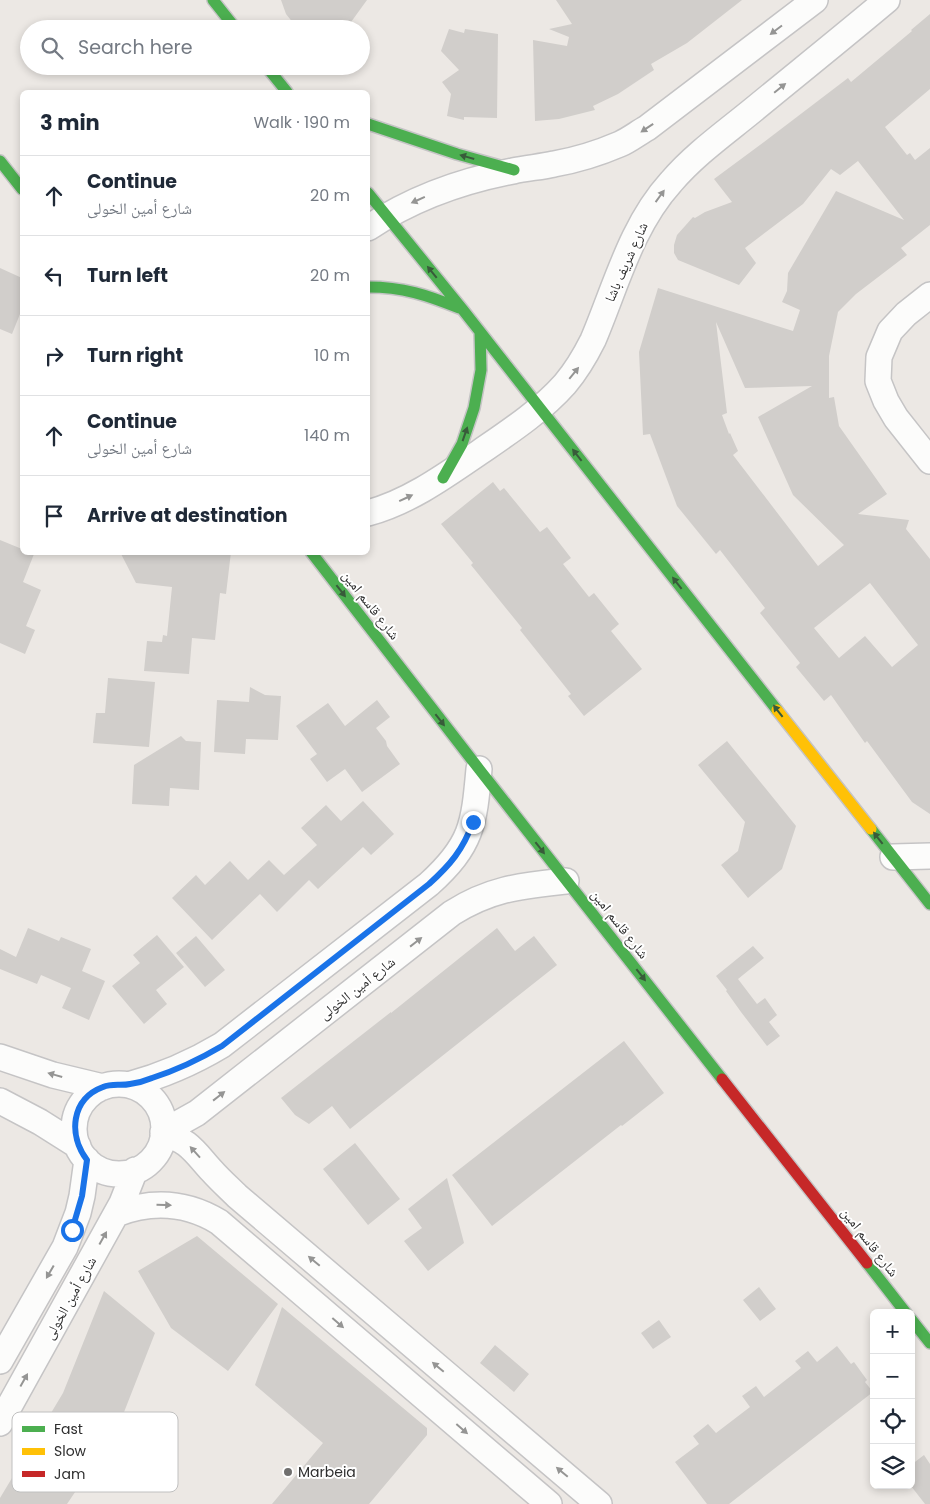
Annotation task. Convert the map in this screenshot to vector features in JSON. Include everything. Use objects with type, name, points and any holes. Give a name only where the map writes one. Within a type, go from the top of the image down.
[{"type":"main road","points":[[213,0],[229,20]]},
{"type":"main road","points":[[273,75],[285,90]]},
{"type":"main road","points":[[370,125],[457,154],[514,170]]},
{"type":"main road","points":[[1,164],[20,188]]},
{"type":"main road","points":[[370,199],[377,222],[463,310],[930,904]]},
{"type":"main road","points":[[370,287],[390,287],[427,295],[463,310]]},
{"type":"main road","points":[[443,478],[462,444],[474,408],[480,370],[480,332]]},
{"type":"main road","name":"شارع قاسم امين","points":[[313,555],[903,1309]]},
{"type":"main road","points":[[915,1324],[930,1343]]},
{"type":"street","points":[[377,222],[416,201],[448,188],[514,170],[553,165],[622,144],[647,128],[815,0]]},
{"type":"street","name":"شارع شريف باشا","points":[[370,512],[408,498],[443,478],[540,408],[564,385],[580,365],[624,260],[646,216],[670,183],[700,152],[887,0]]},
{"type":"street","points":[[930,295],[906,314],[890,331],[879,357],[878,381],[886,401],[896,418],[930,462]]},
{"type":"street","points":[[128,1085],[177,1069],[222,1046],[429,884],[451,863],[468,836],[476,807],[479,769]]},
{"type":"street","points":[[893,857],[930,856]]},
{"type":"street","name":"شارع أمين الخولى","points":[[163,1134],[198,1113],[452,913],[495,892],[566,880]]},
{"type":"street","points":[[0,1057],[53,1075],[103,1087]]},
{"type":"street","points":[[0,1101],[40,1122],[83,1153],[102,1170],[110,1172],[127,1173],[144,1166],[156,1153],[163,1134],[163,1121],[160,1111],[155,1102],[138,1088],[120,1084],[103,1087],[86,1098],[76,1116],[75,1136],[83,1153],[82,1196],[75,1222],[64,1247],[0,1360]]},
{"type":"street","points":[[163,1134],[181,1140],[191,1146],[211,1170],[238,1196],[599,1504]]},
{"type":"street","name":"شارع أمين الخولى","points":[[0,1423],[128,1193],[135,1170]]},
{"type":"street","points":[[116,1214],[142,1206],[169,1205],[195,1210],[219,1222],[549,1504]]},
{"type":"building","points":[[281,0],[367,0],[353,20],[291,20],[286,14]]},
{"type":"building","points":[[556,0],[742,0],[687,43],[651,64],[654,70],[618,94],[593,106],[595,110],[559,119],[535,121],[533,40],[567,46],[569,37],[549,29],[572,24]]},
{"type":"building","points":[[930,14],[930,89],[885,127],[907,155],[910,153],[915,160],[930,148],[930,225],[901,248],[907,255],[856,294],[838,312],[829,356],[829,398],[834,397],[839,426],[887,494],[858,514],[909,520],[906,529],[930,559],[930,814],[912,802],[867,741],[865,743],[831,695],[824,701],[796,667],[800,663],[760,613],[765,608],[720,550],[716,554],[677,506],[650,434],[643,435],[639,352],[658,288],[793,331],[800,310],[782,302],[787,291],[788,273],[836,191],[904,220],[858,161],[840,175],[831,169],[803,204],[745,248],[756,263],[739,285],[678,260],[674,253],[677,235],[693,217],[695,218],[705,212],[732,202],[714,179],[848,78],[851,82]],"holes":[[[716,322],[745,388],[812,386],[758,417],[793,495],[844,545],[818,566],[733,455],[738,451],[722,415],[727,413]],[[870,583],[918,645],[892,667],[865,636],[839,658],[814,628]]]},
{"type":"building","points":[[449,29],[464,33],[465,29],[498,34],[497,118],[464,117],[464,120],[447,116],[451,94],[442,82],[459,70],[441,51]]},
{"type":"building","points":[[0,268],[20,277],[20,314],[12,334],[0,329]]},
{"type":"building","points":[[493,482],[500,491],[504,488],[540,532],[547,527],[571,558],[563,564],[589,597],[594,593],[619,624],[611,631],[642,669],[584,716],[568,696],[571,694],[520,630],[522,628],[471,565],[473,563],[441,524]]},
{"type":"building","points":[[0,540],[20,548],[20,555],[34,555],[23,582],[41,590],[26,626],[35,630],[25,654],[0,643]]},
{"type":"building","points":[[122,555],[231,555],[226,594],[220,593],[215,640],[192,638],[189,674],[144,671],[147,641],[162,642],[163,635],[167,636],[172,587],[136,583]]},
{"type":"building","points":[[108,678],[155,682],[149,747],[93,743],[96,713],[105,713]]},
{"type":"building","points":[[250,687],[265,695],[281,696],[278,740],[246,739],[245,754],[214,752],[217,700],[249,702]]},
{"type":"building","points":[[377,700],[390,717],[376,728],[400,764],[362,792],[345,769],[327,782],[310,759],[317,754],[296,726],[328,703],[345,726]]},
{"type":"building","points":[[181,736],[186,741],[201,742],[199,790],[170,788],[169,806],[132,804],[134,765]]},
{"type":"building","points":[[727,741],[796,826],[782,869],[748,898],[721,865],[738,851],[745,822],[698,765]]},
{"type":"building","points":[[363,801],[394,834],[371,855],[363,847],[318,889],[309,880],[277,912],[260,894],[212,940],[172,898],[196,875],[205,885],[230,861],[248,880],[269,860],[284,875],[317,845],[301,828],[326,805],[341,821]]},
{"type":"building","points":[[28,928],[59,941],[61,937],[91,949],[82,971],[105,981],[89,1020],[62,1008],[71,988],[41,975],[37,984],[0,969],[0,949],[16,957]]},
{"type":"building","points":[[497,928],[515,951],[534,936],[557,965],[350,1129],[332,1106],[309,1124],[295,1115],[281,1098]]},
{"type":"building","points":[[157,935],[184,967],[156,990],[167,1004],[144,1024],[112,986],[140,963],[133,955]]},
{"type":"building","points":[[196,936],[225,970],[205,987],[176,953]]},
{"type":"building","points":[[753,946],[764,958],[738,979],[757,1004],[765,998],[777,1015],[769,1022],[780,1036],[767,1046],[716,976]]},
{"type":"building","points":[[624,1041],[664,1093],[492,1226],[452,1175]]},
{"type":"building","points":[[355,1143],[400,1199],[368,1225],[323,1169]]},
{"type":"building","points":[[447,1178],[464,1243],[428,1271],[404,1241],[422,1228],[408,1209]]},
{"type":"building","points":[[197,1236],[278,1304],[228,1371],[171,1328],[138,1271]]},
{"type":"building","points":[[759,1287],[776,1309],[760,1321],[743,1300]]},
{"type":"building","points":[[104,1291],[155,1333],[124,1412],[52,1412],[63,1393]]},
{"type":"building","points":[[282,1307],[427,1428],[427,1435],[369,1504],[272,1504],[323,1443],[255,1385]]},
{"type":"building","points":[[659,1320],[671,1337],[653,1349],[641,1333]]},
{"type":"building","points":[[495,1345],[529,1374],[514,1392],[480,1363]]},
{"type":"building","points":[[837,1346],[851,1364],[854,1362],[867,1380],[865,1382],[870,1388],[870,1394],[729,1504],[707,1504],[675,1462],[699,1444],[693,1436],[708,1424],[716,1433],[750,1407],[742,1396],[756,1386],[764,1397],[801,1368],[795,1361],[808,1351],[817,1362]]},
{"type":"building","points":[[924,1455],[930,1464],[930,1504],[925,1504],[913,1489],[915,1489],[915,1462]]},
{"type":"building","points":[[12,1478],[12,1492],[75,1492],[67,1504],[0,1504],[0,1498]]},
{"type":"traffic: fast","points":[[213,0],[229,20]]},
{"type":"traffic: fast","points":[[273,75],[285,90]]},
{"type":"traffic: fast","points":[[370,125],[457,154],[514,170]]},
{"type":"traffic: fast","points":[[0,161],[20,186]]},
{"type":"traffic: fast","points":[[370,195],[463,310],[777,710]]},
{"type":"traffic: fast","points":[[370,287],[392,288],[415,293],[459,308]]},
{"type":"traffic: fast","points":[[443,478],[462,444],[474,408],[481,370],[480,332]]},
{"type":"traffic: fast","points":[[313,555],[722,1079]]},
{"type":"traffic: fast","points":[[871,829],[930,904]]},
{"type":"traffic: fast","points":[[867,1263],[903,1309]]},
{"type":"traffic: fast","points":[[915,1324],[930,1343]]},
{"type":"traffic: slow","points":[[777,710],[871,829]]},
{"type":"traffic: jam","points":[[722,1079],[867,1263]]},
{"type":"place","name":"Marbeia","points":[[288,1472]]},
{"type":"route","points":[[72,1230],[86,1178],[87,1160],[78,1146],[74,1126],[76,1116],[86,1098],[103,1087],[120,1084],[128,1085],[177,1069],[222,1046],[441,874],[460,850],[473,822]]}]
